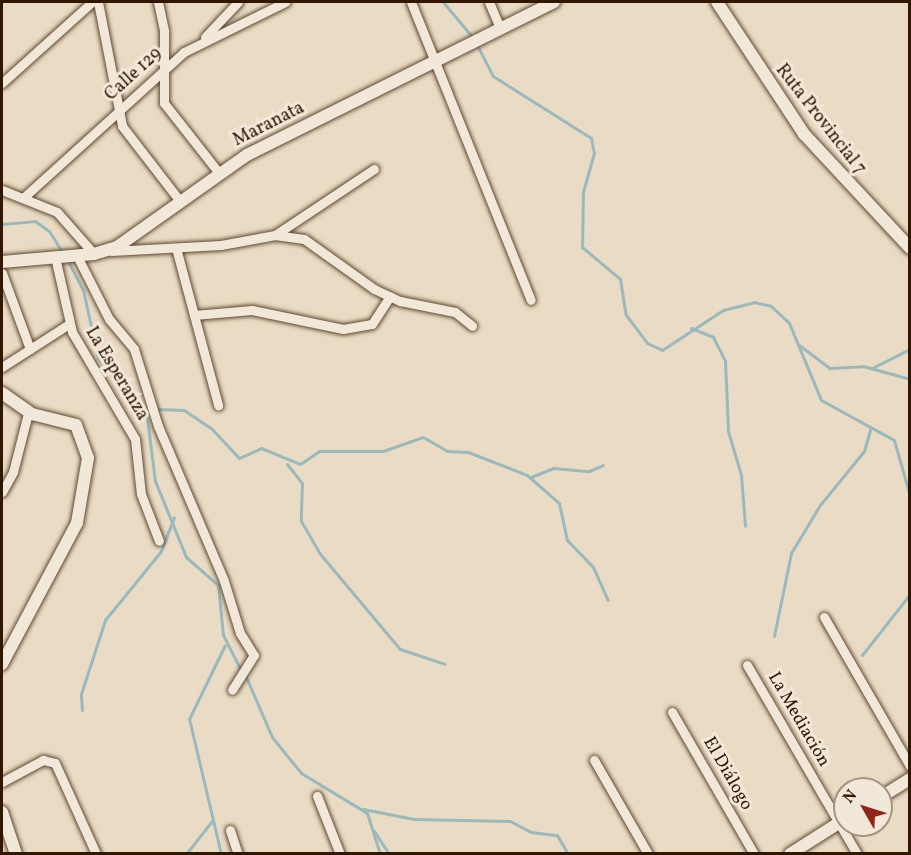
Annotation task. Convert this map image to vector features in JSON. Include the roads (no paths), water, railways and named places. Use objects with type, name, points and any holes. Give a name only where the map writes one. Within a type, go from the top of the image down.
[{"type":"street","points":[[2,83],[92,2]]},
{"type":"street","points":[[98,2],[118,112],[125,133],[180,201]]},
{"type":"street","points":[[158,2],[167,110],[219,173]]},
{"type":"street","points":[[202,41],[238,2]]},
{"type":"street","name":"Calle 129","points":[[23,198],[163,71],[202,41],[285,2]]},
{"type":"street","points":[[411,2],[531,300]]},
{"type":"street","points":[[489,2],[500,28]]},
{"type":"street","name":"Maranata","points":[[2,262],[100,253],[219,173],[554,2]]},
{"type":"street","name":"Ruta Provincial 7","points":[[717,2],[804,134],[909,248]]},
{"type":"street","points":[[275,235],[374,169]]},
{"type":"street","points":[[2,190],[64,217],[100,253],[176,248],[275,235],[304,239],[390,296],[455,312],[472,326]]},
{"type":"street","points":[[176,248],[218,405]]},
{"type":"street","points":[[77,256],[109,320],[134,349],[158,426],[224,581],[240,633],[254,655],[232,690]]},
{"type":"street","name":"La Esperanza","points":[[55,257],[69,324],[132,430],[141,494],[159,541]]},
{"type":"street","points":[[2,273],[30,349]]},
{"type":"street","points":[[194,315],[252,310],[343,329],[372,324],[390,296]]},
{"type":"street","points":[[2,367],[69,324]]},
{"type":"street","points":[[2,393],[28,413],[67,420],[80,430],[88,458],[85,488],[77,524],[2,664]]},
{"type":"street","points":[[2,492],[14,472],[28,413]]},
{"type":"street","points":[[825,617],[909,766]]},
{"type":"street","name":"La Mediación","points":[[747,665],[833,806]]},
{"type":"street","name":"El Diálogo","points":[[672,712],[754,854]]},
{"type":"street","points":[[2,782],[51,760],[96,854]]},
{"type":"street","points":[[594,760],[648,854]]},
{"type":"street","points":[[893,789],[909,779]]},
{"type":"street","points":[[317,796],[340,854]]},
{"type":"street","points":[[2,812],[16,854]]},
{"type":"street","points":[[790,854],[833,827]]},
{"type":"street","points":[[230,830],[238,854]]},
{"type":"street","name":"La Mediación","points":[[849,837],[856,854]]},
{"type":"waterway","points":[[443,2],[474,39]]},
{"type":"waterway","points":[[477,45],[493,76],[591,138],[594,153],[583,192],[582,247],[620,279],[626,315],[647,343],[662,350],[723,310],[754,302],[771,306],[789,323],[821,400],[894,440],[910,496]]},
{"type":"waterway","points":[[2,224],[35,221],[49,231],[63,253]]},
{"type":"waterway","points":[[67,259],[83,290],[98,358],[147,418],[155,481],[186,557],[218,585],[223,635],[240,669]]},
{"type":"waterway","points":[[691,328],[713,337],[725,361],[728,431],[741,475],[745,526]]},
{"type":"waterway","points":[[799,345],[830,368],[863,366],[910,379]]},
{"type":"waterway","points":[[872,368],[910,349]]},
{"type":"waterway","points":[[156,409],[184,410],[211,428],[239,458],[261,448],[300,464],[319,451],[383,451],[423,437],[447,451],[468,452],[527,475],[559,503],[567,540],[593,567],[608,600]]},
{"type":"waterway","points":[[774,636],[791,553],[820,505],[864,451],[870,430]]},
{"type":"waterway","points":[[287,464],[302,483],[301,521],[321,555],[400,649],[445,664]]},
{"type":"waterway","points":[[531,477],[553,468],[589,471],[603,465]]},
{"type":"waterway","points":[[82,710],[81,694],[105,620],[161,551],[174,517]]},
{"type":"waterway","points":[[862,655],[910,594]]},
{"type":"waterway","points":[[221,854],[189,719],[225,645]]},
{"type":"waterway","points":[[246,677],[272,737],[301,773],[367,813],[380,854]]},
{"type":"waterway","points":[[363,809],[414,819],[510,821],[531,832],[557,835],[567,852]]},
{"type":"waterway","points":[[186,854],[212,821]]},
{"type":"waterway","points":[[374,831],[389,854]]}]
